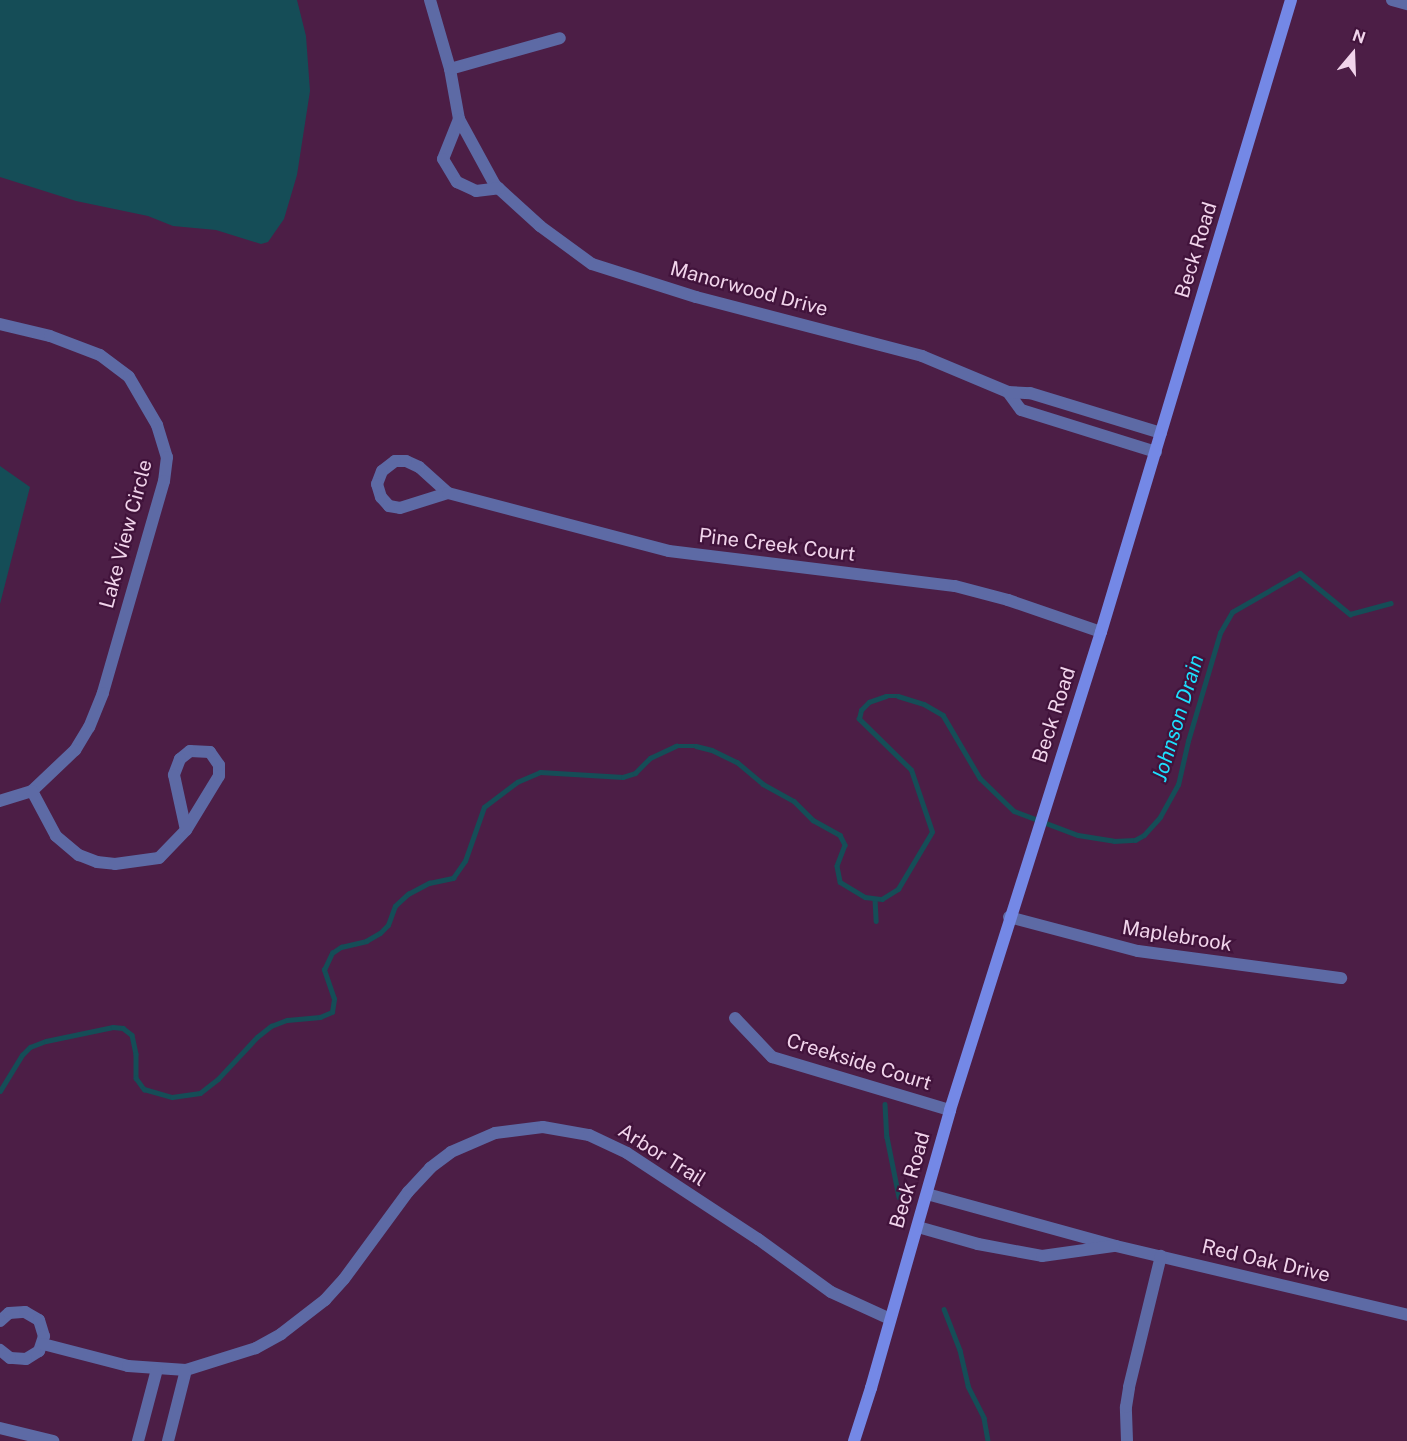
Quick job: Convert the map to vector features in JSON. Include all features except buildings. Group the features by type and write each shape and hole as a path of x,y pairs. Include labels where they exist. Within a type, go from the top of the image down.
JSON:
{"main road":[{"name":"Beck Road","path":"854,1441 918,1227 950,1110 1101,632 1291,0"}],"street":[{"name":"Manorwood Drive","path":"430,0 450,69 459,119 499,188 540,226 592,264 696,297 922,356 1008,392 1030,393 1161,433"},
{"path":"1392,0 1407,4"},
{"path":"450,69 561,38"},
{"path":"459,119 443,159 457,182 476,191 499,188"},
{"name":"Lake View Circle","path":"0,324 50,336 100,355 129,377 157,425 167,457 164,481 103,693 89,727 75,750 32,791 0,801"},
{"name":"Manorwood Drive","path":"1008,392 1021,410 1156,452"},
{"name":"Pine Creek Court","path":"448,493 400,508 389,506 381,497 377,484 382,471 395,462 406,461 419,467 448,493 669,551 955,586 1008,600 1101,632"},
{"path":"32,791 56,836 79,855 97,862 115,864 159,858 186,830 219,776 219,765 210,752 190,751 180,759 174,775 186,830"},
{"name":"Maplebrook","path":"1010,917 1138,951 1341,978"},
{"name":"Creekside Court","path":"735,1018 772,1057 950,1110"},
{"name":"Arbor Trail","path":"43,1344 128,1366 186,1370 256,1348 310,1314 344,1279 408,1192 430,1168 470,1142 516,1129 564,1129 589,1135 613,1145 748,1233 831,1292 890,1319"},
{"name":"Red Oak Drive","path":"927,1194 1116,1245 1407,1315"},
{"name":"Red Oak Drive","path":"918,1227 978,1244 1042,1257 1116,1245"},
{"path":"1127,1441 1126,1407 1129,1387 1161,1256"},
{"path":"0,1321 9,1313 17,1311 33,1315 43,1328 43,1344 39,1351 26,1359 10,1358 0,1350"},
{"path":"138,1441 157,1369"},
{"path":"168,1441 186,1370"},
{"path":"0,1428 53,1441"}],"shaded area":[{"path":"0,0 297,0 306,36 310,91 297,175 284,219 268,242 261,244 216,230 173,226 148,216 76,201 0,177"},
{"path":"0,466 30,487 0,604"}],"waterway":[{"name":"Johnson Drain","path":"0,1091 22,1055 30,1047 46,1041 113,1027 123,1028 132,1035 136,1054 136,1078 144,1089 172,1097 200,1093 218,1079 257,1037 271,1026 287,1020 320,1017 332,1012 334,999 324,970 332,953 341,947 366,941 380,933 388,925 395,906 408,894 429,883 453,878 465,861 484,807 517,782 540,772 623,777 635,773 650,758 676,746 696,746 712,750 737,762 763,784 794,801 813,820 840,835 845,845 837,866 840,882 865,897 882,899 898,889 932,832 911,770 859,719 861,710 869,702 886,696 898,696 924,704 943,715 980,778 1014,811 1078,835 1114,841 1135,840 1144,835 1160,817 1178,785 1188,741 1220,633 1232,612 1300,573 1350,614 1391,603"},
{"path":"875,899 876,921"},
{"path":"885,1104 887,1137 899,1197"},
{"path":"944,1309 960,1350 968,1386 984,1418 988,1441"}]}
